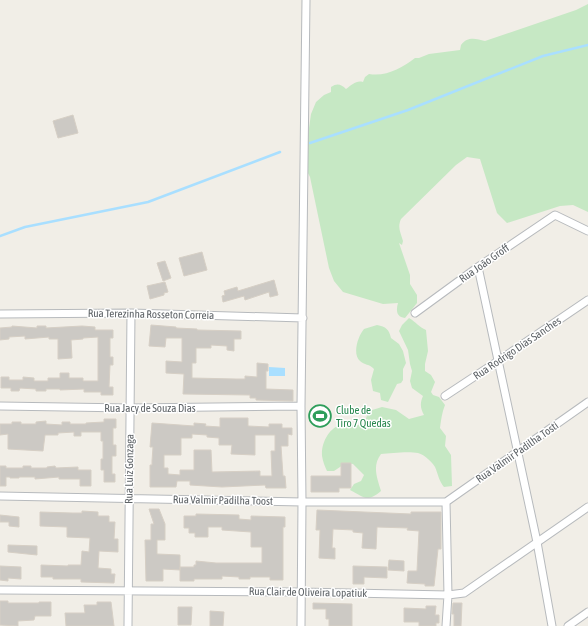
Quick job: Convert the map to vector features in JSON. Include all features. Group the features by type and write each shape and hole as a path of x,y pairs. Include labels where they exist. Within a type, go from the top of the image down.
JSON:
{"street":[{"path":"301,626 301,406 306,0"},
{"name":"Rua João Groff","path":"415,313 478,267 554,215 588,231"},
{"path":"478,267 537,542 552,626"},
{"name":"Rua Rodrigo Dias Sanches","path":"445,396 588,300"},
{"name":"Rua Terezinha Rosseton Correia","path":"0,314 131,313 302,318"},
{"name":"Rua Luiz Gonzaga","path":"128,626 131,313"},
{"name":"Rua Valmir Padilha Tosti","path":"446,502 517,450 588,402"},
{"name":"Rua Jacy de Souza Dias","path":"0,406 130,408 301,406"},
{"name":"Rua Valmir Padilha Toost","path":"0,496 302,502 446,502"},
{"path":"446,502 448,595 446,626"},
{"name":"Rua Clair de Oliveira Lopatiuk","path":"0,590 464,594 588,507"},
{"path":"568,626 588,612"}],"green space":[{"path":"588,4 588,212 573,205 560,206 507,223 497,213 480,159 467,157 456,165 401,219 399,228 403,241 402,245 399,243 410,275 410,284 417,295 417,303 405,318 397,313 398,303 383,304 343,292 334,281 329,268 310,177 305,167 308,163 306,149 311,114 316,102 324,95 331,92 331,87 335,85 341,85 346,89 356,82 363,82 365,77 369,74 375,75 394,71 415,58 429,54 460,50 461,45 466,40 475,39 485,41 576,10"},
{"path":"409,318 426,330 428,351 425,371 431,375 435,382 431,392 433,395 439,397 445,405 442,413 440,428 446,436 445,446 451,455 452,486 444,487 434,465 421,454 405,452 381,454 378,458 376,467 381,491 369,498 362,497 350,490 354,484 361,481 364,475 353,464 346,463 334,471 327,471 322,456 323,446 327,436 334,428 343,424 357,425 364,423 369,411 382,407 396,410 409,419 424,415 421,406 423,396 412,388 410,381 412,371 408,350 399,331 402,325"},
{"path":"377,325 387,329 391,338 399,344 403,351 406,363 403,369 403,380 401,383 397,384 388,402 381,400 380,393 373,391 371,380 374,369 360,361 356,354 358,340 364,329"}],"water":[{"path":"269,367 285,368 285,376 269,376"}],"building":[{"path":"73,115 78,133 58,138 53,121"},
{"path":"202,252 207,270 184,276 179,258"},
{"path":"165,261 171,278 163,281 157,263"},
{"path":"274,280 278,295 270,297 269,292 245,300 244,296 223,302 222,296 225,295 224,291 237,287 238,291"},
{"path":"165,282 168,292 164,293 164,295 150,299 147,286"},
{"path":"151,325 197,330 241,331 241,339 234,339 234,351 227,350 227,346 211,345 211,348 196,348 196,363 192,363 192,378 245,379 245,376 257,377 257,363 268,364 268,371 266,371 266,389 293,390 293,401 256,400 256,398 250,398 250,395 183,394 184,374 166,373 166,361 182,362 182,338 166,338 165,347 149,346"},
{"path":"12,326 37,328 37,326 46,326 46,328 82,326 95,327 95,330 113,330 113,338 110,338 110,357 113,357 113,365 110,365 109,387 113,387 113,395 101,395 101,392 84,392 84,389 46,389 46,391 36,391 36,389 20,388 19,391 11,391 11,388 1,388 1,377 9,377 9,380 23,380 23,377 34,378 34,381 48,381 48,378 60,378 60,373 69,373 69,378 83,378 83,381 98,381 98,337 71,340 72,358 58,359 58,339 49,339 49,337 25,339 25,336 9,337 9,339 0,340 0,328"},
{"path":"220,418 248,418 248,426 269,427 269,424 282,424 282,428 292,428 292,435 288,434 288,446 281,446 283,476 285,476 286,488 266,488 265,485 222,487 190,485 190,481 177,481 176,487 150,487 150,465 152,465 153,447 150,447 152,423 194,426 194,423 206,424 205,426 220,427","holes":["192,434 207,435 207,437 219,438 219,445 232,445 231,454 255,455 255,435 275,435 275,451 271,451 272,476 260,476 260,471 212,472 211,450 194,450 194,470 180,470 180,475 168,474 168,468 164,468 164,455 181,455 181,438 192,438"]},
{"path":"104,419 116,419 116,428 113,428 113,445 116,445 116,456 112,456 112,474 115,474 115,482 104,482 104,470 101,470 101,459 103,459 103,441 101,441 101,432 81,432 81,436 74,436 74,432 58,433 58,435 45,435 43,451 8,449 8,434 0,435 0,424 12,424 12,422 21,422 21,424 36,424 36,422 46,421 46,424 62,425 62,422 70,422 70,424 86,424 104,422"},
{"path":"341,463 351,463 351,488 339,488 339,492 311,492 311,476 341,476"},
{"path":"0,466 6,466 6,468 23,468 23,466 31,466 31,468 47,468 55,466 56,468 78,467 78,470 91,470 91,486 80,486 80,479 59,479 59,477 35,479 35,477 6,477 6,486 0,486"},
{"path":"149,509 159,509 165,524 165,540 157,540 157,554 180,555 180,570 163,569 163,581 146,581 145,540 151,540 151,524 154,524"},
{"path":"317,510 411,514 411,512 441,512 441,549 438,549 434,586 407,583 408,571 417,571 419,531 407,530 408,528 377,527 376,549 362,548 363,533 353,532 353,530 333,529 332,548 335,548 335,559 319,558 320,530 316,530"},
{"path":"82,511 98,512 98,516 109,516 109,522 115,522 114,539 118,539 118,552 99,551 98,568 111,569 111,574 115,574 114,583 81,582 81,579 53,579 53,577 41,577 41,565 81,565 82,551 89,552 90,538 67,537 67,527 40,526 40,512 82,513"},
{"path":"196,514 239,515 239,519 251,520 251,516 285,517 285,527 283,527 283,580 270,580 270,577 250,577 250,579 239,579 239,577 222,576 222,579 194,579 194,581 180,581 180,567 194,567 194,565 196,565 196,561 216,563 262,563 262,547 251,547 251,532 222,530 222,527 208,527 208,537 195,537 195,533 189,533 189,528 184,528 184,516 196,516"},
{"path":"0,515 19,517 19,527 9,526 9,522 0,522"},
{"path":"8,545 37,546 37,555 8,552"},
{"path":"389,560 404,561 404,571 388,570"},
{"path":"0,566 21,567 21,579 8,578 8,581 0,580"},
{"path":"353,566 387,567 387,578 364,577 364,584 353,584"},
{"path":"0,601 8,601 8,603 51,602 51,616 35,616 34,620 18,621 18,626 0,625"},
{"path":"97,602 111,602 114,626 66,626 65,613 85,613 84,605 97,605"},
{"path":"313,603 352,604 352,626 329,626 329,619 326,619 326,609 313,609"},
{"path":"453,603 462,603 461,626 454,626 454,614 452,614"},
{"path":"426,606 436,606 435,615 439,615 439,623 436,623 436,626 419,626 419,622 404,622 404,608 426,609"},
{"path":"178,607 192,607 191,625 178,625"},
{"path":"210,611 224,612 223,626 210,626"}],"waterway":[{"path":"310,143 408,110 543,56 588,45"},
{"path":"0,236 25,227 148,202 280,152"}],"place":[{"name":"Clube de Tiro 7 Quedas","path":"320,416"}]}
